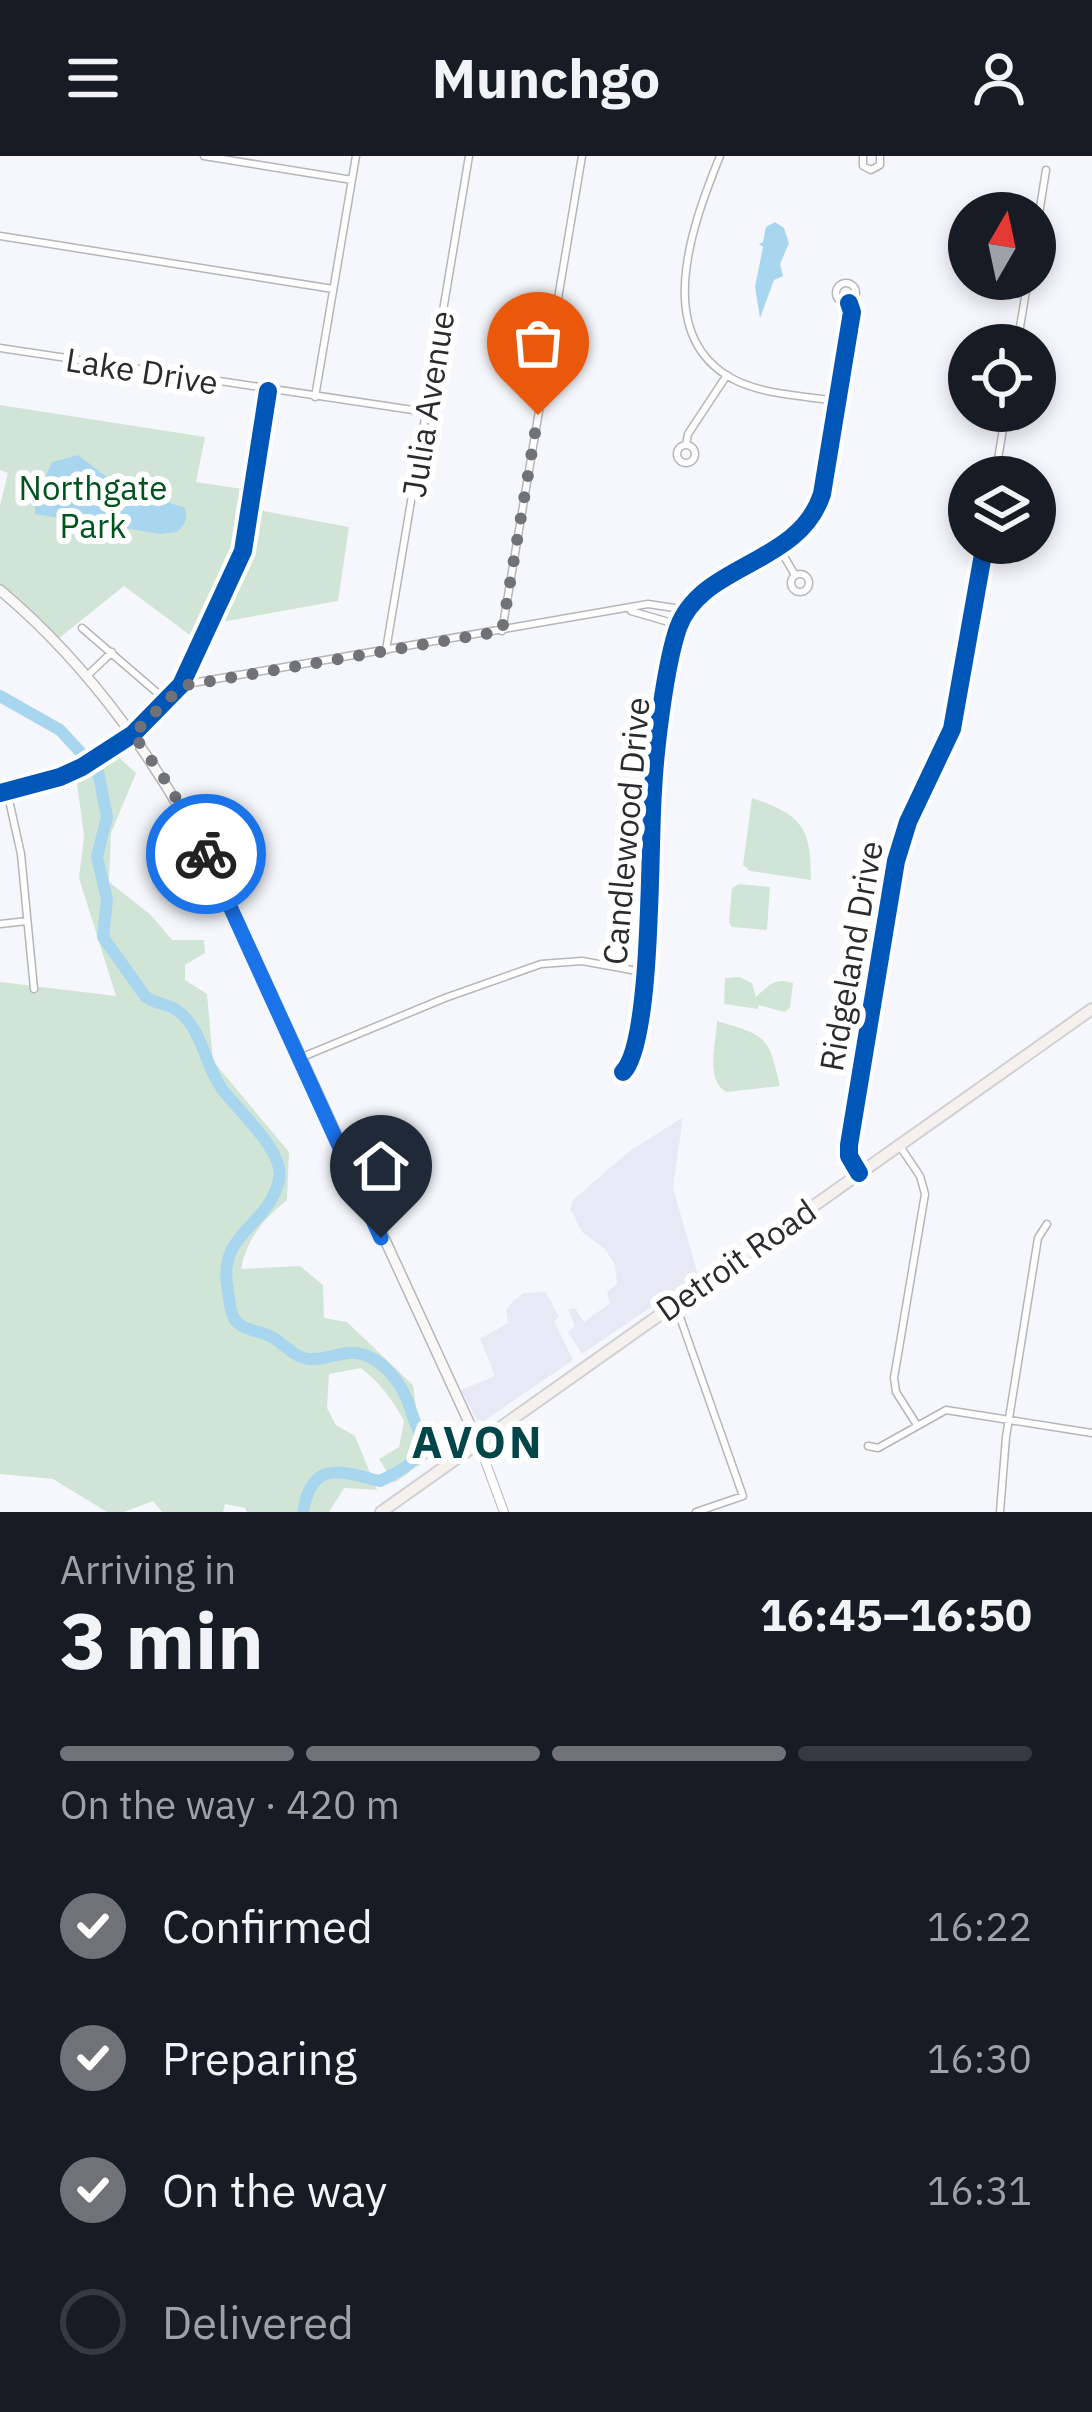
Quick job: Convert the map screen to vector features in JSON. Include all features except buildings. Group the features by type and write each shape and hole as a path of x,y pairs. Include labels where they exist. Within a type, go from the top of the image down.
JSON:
{"main road":[{"path":"0,590 87,676 170,787 217,875 478,1442"},
{"name":"Detroit Road","path":"381,1512 1092,1010"}],"street":[{"path":"204,156 352,180"},
{"path":"315,397 356,156"},
{"name":"Julia Avenue","path":"386,651 469,156"},
{"path":"502,631 582,156"},
{"path":"720,156 690,233 686,303 695,339 727,375 763,390 837,401"},
{"path":"862,156 863,166 871,170 880,165 880,156"},
{"path":"1042,192 1046,170"},
{"path":"0,236 333,289"},
{"name":"Candlewood Drive","path":"623,1072 635,1048 644,972 653,778 679,625 705,593 806,526 818,505 852,312 849,303"},
{"name":"Lake Drive","path":"0,348 426,412"},
{"path":"686,445 688,434 727,375"},
{"path":"34,989 20,850 3,792 82,767 133,734 182,686 241,558 268,391"},
{"path":"778,548 796,575"},
{"name":"Ridgeland Drive","path":"859,1173 849,1156 849,1145 894,871 908,822 952,730 981,564"},
{"path":"182,686 654,604 688,610"},
{"path":"627,610 679,625"},
{"path":"82,628 168,702"},
{"path":"87,676 112,652"},
{"path":"0,924 27,921"},
{"path":"300,1058 541,964 595,962 644,972"},
{"path":"899,1145 925,1188 895,1378 896,1391 916,1425"},
{"path":"1000,1512 1009,1420 1038,1238 1047,1225"},
{"path":"675,1303 743,1496 696,1512"},
{"path":"868,1446 878,1448 946,1410 1092,1433"},
{"path":"478,1442 504,1512"}],"shaded area":[{"path":"683,1117 673,1188 698,1275 582,1354 568,1332 575,1326 568,1310 575,1308 584,1322 610,1303 607,1292 617,1284 615,1265 605,1249 583,1233 570,1209 573,1200 627,1153"},
{"path":"546,1292 573,1360 484,1421 477,1420 461,1390 495,1376 480,1339 508,1323 506,1310 524,1293"}],"green space":[{"name":"Northgate Park","path":"0,405 205,437 196,482 249,490 247,508 349,527 338,601 221,622 205,628 198,641 124,586 58,639 0,584 0,506 8,473 0,470"},
{"path":"116,755 136,773 111,833 109,882 151,915 172,940 204,940 205,953 185,965 185,980 207,994 213,1061 289,1152 287,1200 257,1230 241,1269 300,1266 323,1285 324,1318 347,1322 413,1385 429,1458 394,1483 379,1459 399,1447 404,1421 400,1413 361,1368 329,1374 327,1408 336,1425 355,1436 377,1490 344,1488 329,1512 247,1512 225,1504 223,1512 162,1512 153,1501 124,1512 107,1512 53,1479 0,1474 0,982 116,996 79,878 84,836 76,776"},
{"path":"752,798 793,817 800,826 809,847 811,880 750,871 743,865"},
{"path":"739,884 770,887 767,930 732,927 732,888"},
{"path":"725,978 752,983 756,997 776,982 793,983 790,1008 784,1012 759,1005 758,1009 724,1004"},
{"path":"717,1021 763,1040 780,1086 726,1092 720,1086 713,1061"}],"water":[{"path":"775,222 784,228 789,243 780,264 783,276 774,280 760,318 755,287 763,247 759,244 766,227"},
{"path":"78,455 127,492 184,507 182,526 177,532 161,534 35,514 35,502 52,462"}],"waterway":[{"path":"0,696 60,730 98,771 107,817 97,857 107,900 103,937 145,996 174,1008 186,1019 222,1089 275,1157 279,1180 273,1196 229,1256 226,1271 234,1318 304,1358 349,1353 371,1358 389,1372 408,1401 421,1442 416,1457 380,1481 341,1473 321,1476 313,1483 303,1512"}],"cycle path":[{"path":"623,1072 633,1053 645,984 656,754 673,644 690,607 707,590 772,551 810,518 822,494 852,312 849,303"},
{"path":"0,793 82,767 133,734 181,685 243,551 268,391"},
{"path":"859,1173 849,1156 849,1145 896,861 908,822 952,729 981,564"}],"way so far":[{"path":"206,854 170,787 133,734 182,686 502,631 538,415"}],"district":[{"name":"AVON","path":"478,1442"}],"route":[{"path":"206,854 381,1238"}]}
